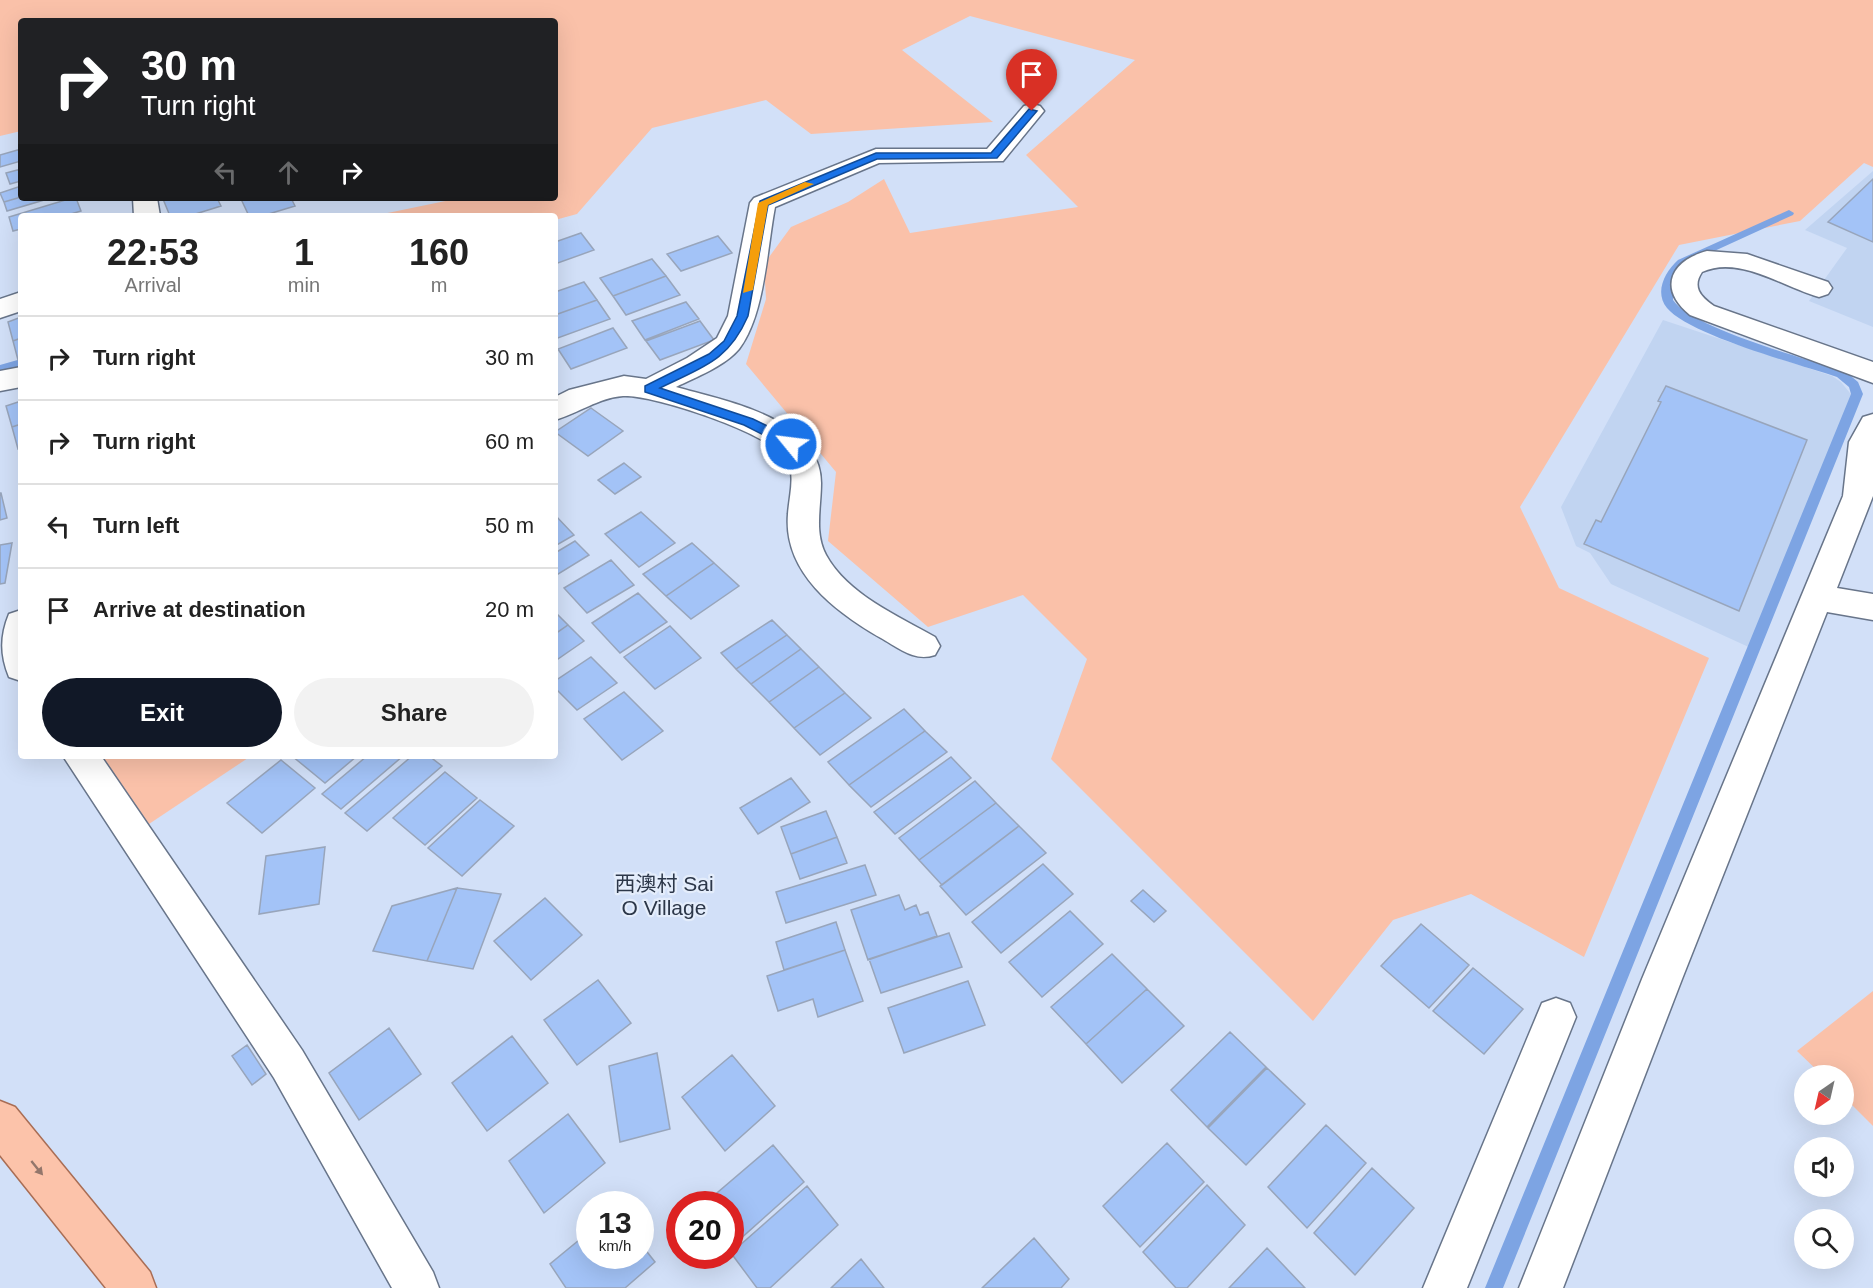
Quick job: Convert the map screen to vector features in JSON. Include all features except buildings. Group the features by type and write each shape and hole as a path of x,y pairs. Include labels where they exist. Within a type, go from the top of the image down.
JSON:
{"main road":[{"path":"0,1122 134,1288"}],"street":[{"path":"649,389 713,356 728,344 735,333 742,316 763,203 876,156 994,156 1032,111"},
{"path":"1819,288 1764,267 1724,258 1705,261 1691,268 1686,273 1683,286 1688,298 1704,312 1849,362 1873,374"},
{"path":"0,309 18,302"},
{"path":"0,381 18,378"},
{"path":"558,408 597,392 624,386 649,389 749,422 791,444 801,456 806,470 808,487 803,526 816,564 831,585 840,592 923,646"},
{"path":"1541,1288 1662,979 1816,597 1867,484 1859,462 1864,435 1873,424"},
{"path":"1816,597 1873,607"},
{"path":"83,759 288,1064 417,1288"},
{"path":"1445,1288 1556,1017"}],"shaded area":[{"path":"0,0 1873,0 1873,167 1864,163 1800,221 1679,245 1520,507 1559,588 1709,658 1584,957 1471,894 1393,920 1313,1021 1051,759 1087,659 1023,595 928,627 828,541 836,472 746,364 766,299 764,264 791,227 848,202 884,179 910,233 1078,207 1026,155 1135,60 970,16 902,50 993,122 811,134 766,100 652,128 577,214 558,219 558,213 388,213 446,201 558,201 558,18 18,18 18,132 0,136"},
{"path":"1873,171 1873,327 1809,301 1847,248 1805,230"},
{"path":"1663,320 1832,376 1841,382 1854,398 1753,649 1611,584 1590,553 1576,546 1561,507"},
{"path":"96,759 246,759 134,834"},
{"path":"1873,991 1873,1126 1854,1107 1854,1065 1812,1065 1797,1051"}],"waterway":[{"path":"1494,1288 1857,394 1854,385 1841,374 1750,344 1681,315 1671,306 1666,295 1670,277 1682,262 1789,213"},
{"path":"0,369 18,364"}],"slow traffic":[{"path":"747,290 763,203 809,184"}],"district":[{"name":"西澳村 Sai O Village","path":"664,896"}],"route":[{"path":"791,444 775,433 749,422 649,389 722,351 735,333 742,316 754,261 763,203 876,156 994,156 1032,111"}]}
